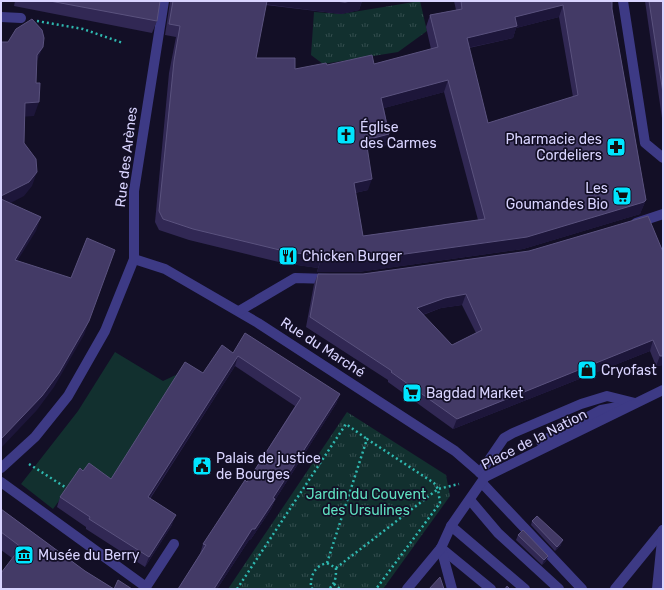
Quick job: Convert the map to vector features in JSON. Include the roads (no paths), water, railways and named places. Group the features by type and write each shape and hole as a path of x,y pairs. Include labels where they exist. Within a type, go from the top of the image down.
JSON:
{"street":[{"name":"Rue des Arènes","path":"1,468 35,437 68,396 105,331 134,259 134,191 164,1"},
{"path":"622,1 645,143 663,158"},
{"path":"1,17 21,18"},
{"path":"622,227 663,214"},
{"name":"Rue du Marché","path":"134,259 165,269 239,311 345,377 449,447 482,478 582,589"},
{"path":"239,311 295,278 338,278"},
{"name":"Place de la Nation","path":"407,589 442,548 451,526 470,500 482,478 663,390"},
{"path":"482,478 504,438 513,433 581,404 607,396 635,403"},
{"path":"1,482 146,588 174,544"},
{"path":"470,500 498,532 559,589"},
{"path":"451,526 525,589"},
{"path":"615,589 663,530"},
{"path":"657,589 663,530"},
{"path":"442,548 452,589"},
{"path":"442,548 491,589"}],"place":[{"name":"Église des Carmes","path":"346,135"},
{"name":"Pharmacie des Cordeliers","path":"616,147"},
{"name":"Les Goumandes Bio","path":"622,196"},
{"name":"Chicken Burger","path":"288,256"},
{"name":"Cryofast","path":"587,370"},
{"name":"Bagdad Market","path":"412,393"},
{"name":"Palais de justice de Bourges","path":"202,466"},
{"name":"Musée du Berry","path":"24,555"}],"park label":[{"name":"Jardin du Couvent des Ursulines","path":"366,502"}]}
